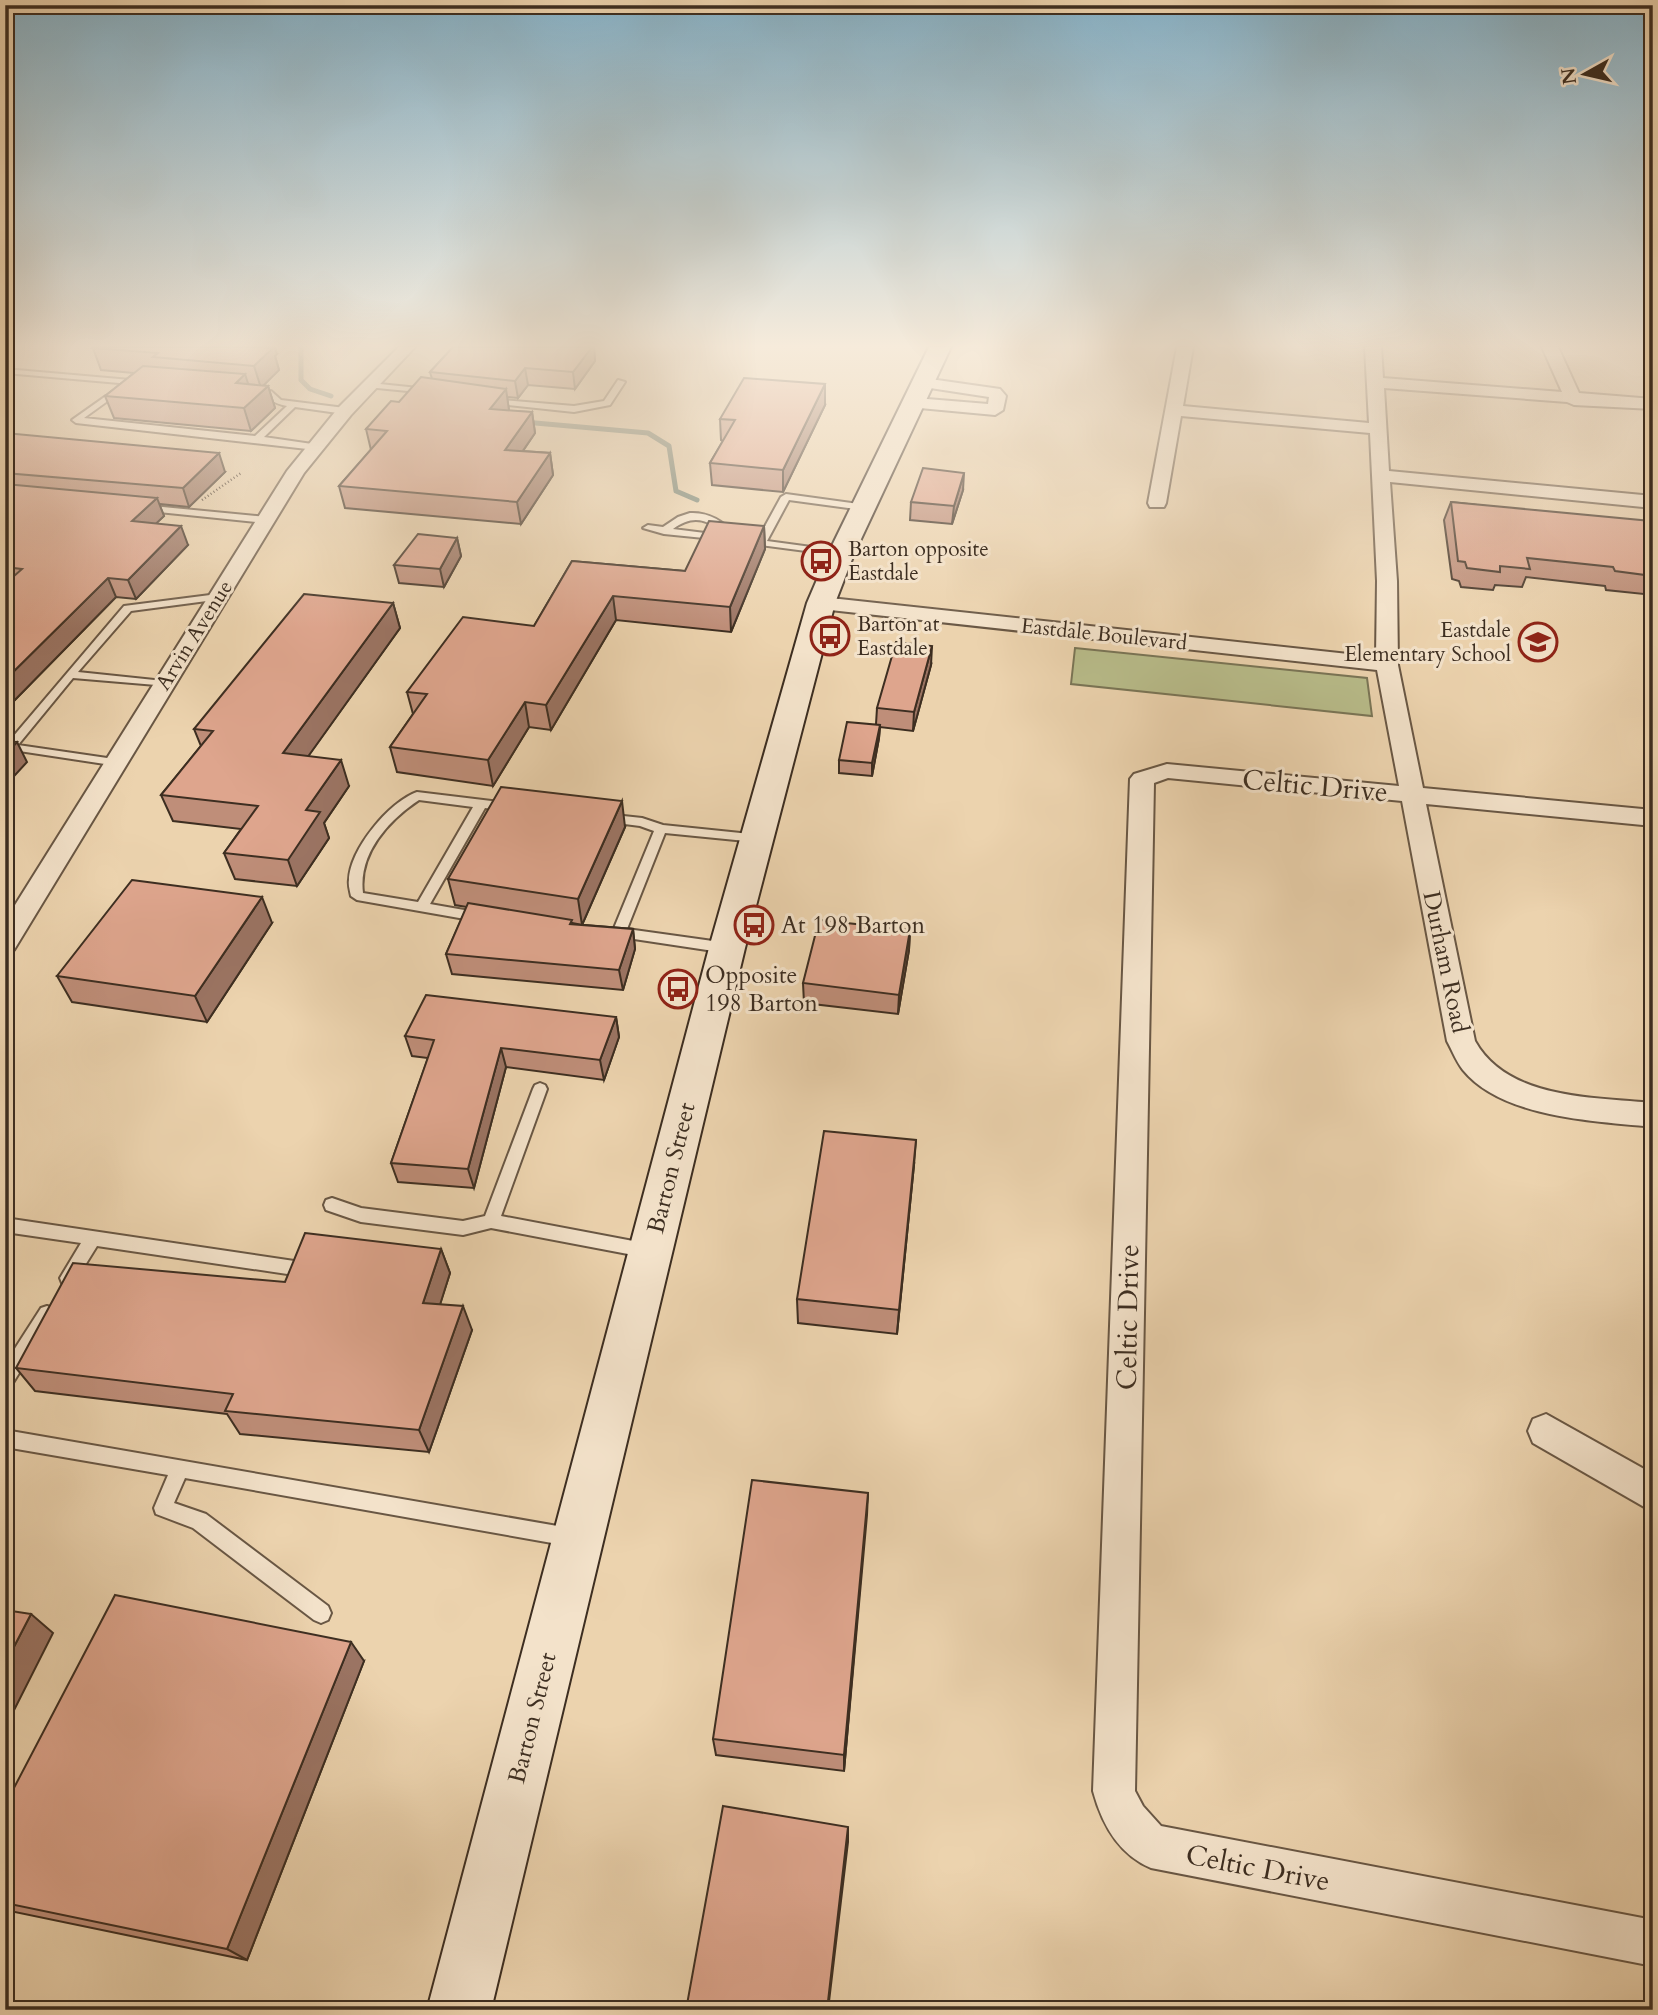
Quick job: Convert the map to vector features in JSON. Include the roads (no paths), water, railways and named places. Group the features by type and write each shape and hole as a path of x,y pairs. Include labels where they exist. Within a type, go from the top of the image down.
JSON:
{"main road":[{"name":"Barton Street","path":"459,2010 727,948 821,603 841,554 895,441"}],"street":[{"name":"Arvin Avenue","path":"5,943 296,471 321,441"},
{"path":"1157,503 1168,441"},
{"name":"Durham Road","path":"1380,441 1387,581 1387,665 1461,1041 1475,1064 1491,1078 1535,1100 1653,1115"},
{"path":"1381,476 1653,502"},
{"name":"Eastdale Boulevard","path":"821,603 1387,665"},
{"name":"Celtic Drive","path":"1653,818 1167,771 1149,774 1140,783 1114,1791 1128,1822 1137,1835 1152,1846 1653,1943"},
{"path":"1546,1431 1653,1494"}],"lane":[{"path":"272,441 316,447"},
{"path":"761,542 786,497 863,507"},
{"path":"128,507 266,520"},
{"path":"664,531 685,516 708,517 722,524 735,539"},
{"path":"648,528 841,554"},
{"path":"114,763 10,747 128,608 218,597"},
{"path":"70,674 164,684"},
{"path":"498,920 357,896 355,879 360,860 371,840 394,811 417,796 521,808"},
{"path":"421,908 481,804"},
{"path":"588,816 642,822 661,829 757,838"},
{"path":"661,829 613,933 727,948"},
{"path":"491,1221 540,1088"},
{"path":"332,1205 361,1215 463,1228 491,1221 650,1251"},
{"path":"5,1225 301,1269"},
{"path":"5,1380 93,1238"},
{"path":"5,1438 578,1538"},
{"path":"180,1468 163,1507 200,1521 320,1613"}],"waterway":[{"path":"661,441 669,446 676,491 697,500"}],"place":[{"name":"Barton opposite Eastdale","path":"821,561"},
{"name":"Barton at Eastdale","path":"830,636"},
{"name":"Eastdale Elementary School","path":"1538,642"},
{"name":"At 198 Barton","path":"754,925"},
{"name":"Opposite 198 Barton","path":"678,989"}]}
